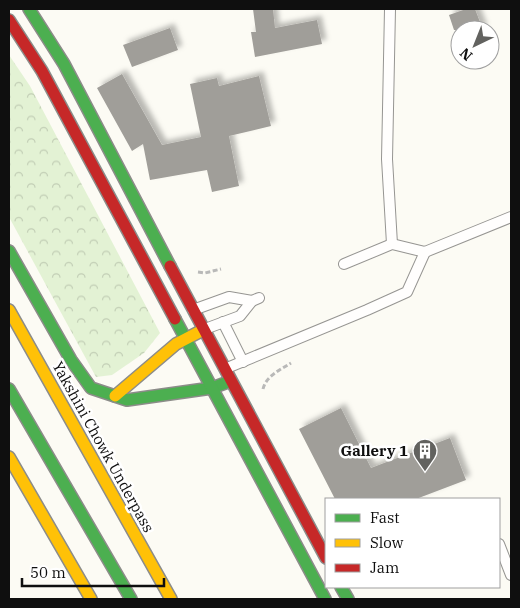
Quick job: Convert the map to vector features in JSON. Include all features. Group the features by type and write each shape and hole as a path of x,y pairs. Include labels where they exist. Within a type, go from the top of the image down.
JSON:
{"street":[{"path":"29,9 64,64 325,556"},
{"path":"9,20 42,71 325,599"},
{"path":"9,250 71,360 91,388 127,400 212,388 232,380"},
{"name":"Yakshini Chowk Underpass","path":"9,310 172,599"},
{"path":"115,396 176,344 204,330"},
{"path":"9,389 131,599"},
{"path":"9,457 91,599"}],"lane":[{"path":"390,9 387,159 392,244"},
{"path":"344,264 392,244 425,252 511,217"},
{"path":"206,377 407,292 425,252"},
{"path":"175,319 229,297 255,299 240,316 204,330"},
{"path":"223,322 243,362"},
{"path":"500,547 511,576"}],"green space":[{"path":"9,55 30,86 160,333 144,353 112,375 96,377 9,217"}],"building":[{"path":"253,9 273,9 275,28 317,20 322,44 255,57 251,32 256,32"},
{"path":"466,9 475,9 479,20 451,20 449,15"},
{"path":"170,28 178,50 132,67 123,45"},
{"path":"122,74 162,145 201,137 190,84 217,78 219,86 259,76 271,126 229,136 239,186 212,192 207,170 150,180 143,144 132,151 97,88"},
{"path":"341,408 371,468 450,438 466,480 419,498 334,498 299,429"}],"traffic: fast":[{"path":"29,9 64,64 170,266"},
{"path":"9,251 71,360 91,388 127,400 212,388 228,382"},
{"path":"175,319 325,599"},
{"path":"9,389 131,599"},
{"path":"342,588 348,599"}],"traffic: slow":[{"path":"9,310 171,599"},
{"path":"115,396 176,344 201,331"},
{"path":"9,457 91,599"}],"traffic: jam":[{"path":"9,20 42,71 175,319"},
{"path":"170,266 325,556"}],"place":[{"name":"Gallery 1","path":"425,472"}]}
